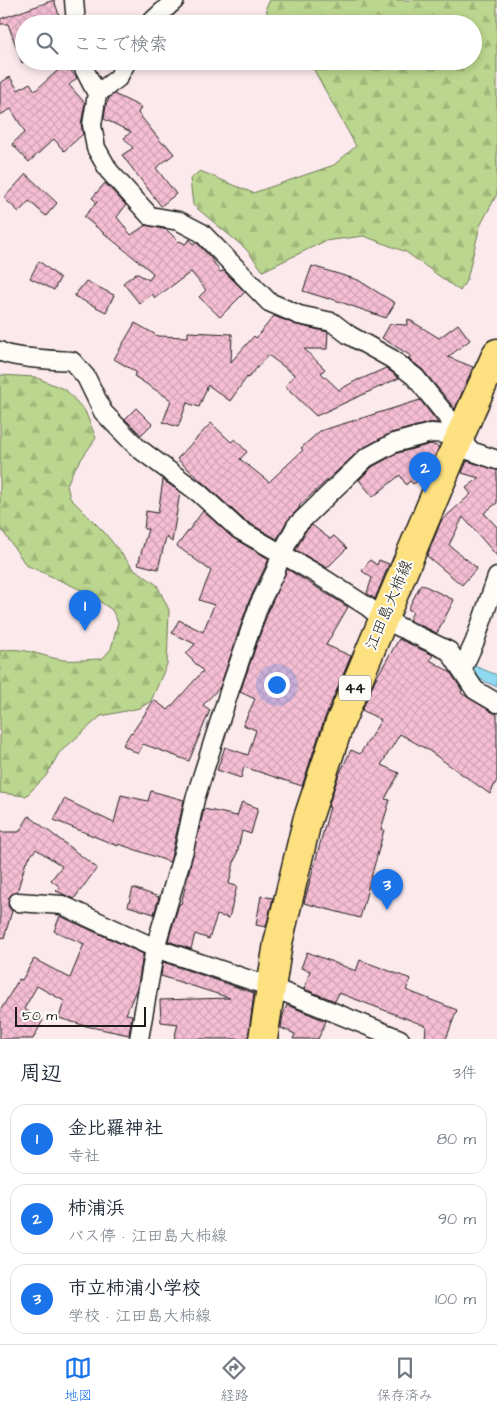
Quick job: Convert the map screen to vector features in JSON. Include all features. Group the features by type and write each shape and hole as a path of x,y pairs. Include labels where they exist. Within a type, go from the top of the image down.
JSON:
{"main road":[{"name":"江田島大柿線","path":"263,1039 278,943 307,821 339,724 497,353"}],"street":[{"path":"74,0 75,15"},
{"path":"159,15 175,0"},
{"path":"85,70 97,94 92,125 96,148 109,171 150,216 179,221 202,234 270,302 299,315 332,322 392,359 414,376 462,435 468,450 497,460"},
{"path":"97,94 118,78 122,70"},
{"path":"0,351 3,354 72,361 86,377 103,412 138,448 199,493 238,529 315,573 368,607 383,619 448,651 475,690 497,703"},
{"path":"139,1039 155,948 184,850 195,799 259,604 296,526 366,458 394,443 431,434 462,435"},
{"path":"462,670 475,641 497,576"},
{"path":"18,902 62,905 155,948 271,987 400,1039"}],"green space":[{"path":"270,0 497,0 497,194 480,226 467,279 460,291 406,252 364,236 325,241 263,271 246,249 193,205 190,179 200,171 253,193 334,165 356,146 314,70 482,70 482,15 268,15 266,7"},
{"path":"0,375 35,377 66,390 85,411 96,438 73,471 67,485 70,498 104,532 133,568 157,585 169,610 167,664 151,701 140,708 101,716 59,753 46,776 26,796 0,793 0,651 22,650 63,660 102,659 111,649 118,622 112,610 88,593 26,565 0,527"}],"water":[{"path":"472,665 497,675 497,687 468,674"}],"building":[{"path":"54,0 59,15 15,15 15,44 8,24 0,24 0,19"},
{"path":"58,70 70,70 77,78 69,85 85,103 81,124 83,134 64,151 54,139 29,162 12,144 25,132 11,109 0,115 0,83 10,77 18,90 30,83 35,91"},
{"path":"114,94 141,107 138,113 163,144 165,143 174,154 156,168 176,194 161,206 122,155 133,148 124,138 131,132 104,119 106,105 109,98"},
{"path":"26,174 57,203 46,216 29,201 19,212 4,198"},
{"path":"105,183 126,205 117,217 131,235 146,225 167,230 179,242 185,244 190,239 193,244 196,242 211,258 220,272 224,271 245,292 220,317 199,297 206,290 191,272 155,298 152,294 140,304 123,283 136,273 149,280 153,273 84,217 97,202 92,198"},
{"path":"39,261 60,278 54,290 30,278"},
{"path":"312,266 358,280 395,303 386,318 303,291"},
{"path":"86,281 114,295 106,312 74,296"},
{"path":"274,316 297,325 328,332 327,349 304,349 325,369 321,373 339,390 386,368 399,378 316,416 285,386 295,375 268,355 247,377 230,401 208,385 199,407 187,403 178,427 163,422 171,400 134,376 136,372 114,359 135,323 158,336 188,337 188,332 232,334 231,362 254,336 256,338"},
{"path":"408,319 439,338 458,324 470,340 448,357 473,367 455,409 423,370 408,358 411,356 382,338 390,324 407,325"},
{"path":"420,400 438,423 428,423 391,433 361,449 299,506 287,521 277,539 244,520 177,459 211,423 231,442 235,439 247,452 240,459 269,482 320,431"},
{"path":"136,408 152,424 141,435 125,419"},
{"path":"431,444 439,447 426,476 413,484 410,481 406,485 400,475 373,497 359,480 372,467 398,453"},
{"path":"467,461 497,470 497,503 484,513 497,527 497,556 463,517 449,545 477,568 462,585 427,556 441,521 471,494 466,488 479,478 462,473"},
{"path":"163,480 180,492 172,542 166,537 158,569 138,564 148,529 144,529 146,511 158,513"},
{"path":"203,511 233,538 269,559 249,601 220,687 203,705 210,710 189,761 143,744 138,754 123,745 154,700 168,710 203,671 186,654 195,644 172,633 179,620 203,632 214,605 199,600 211,571 177,546"},
{"path":"312,525 330,539 334,536 347,548 327,568 296,550 305,532"},
{"path":"370,560 377,565 379,560 389,564 375,599 367,593 372,578 362,571"},
{"path":"287,569 348,607 326,645 351,656 324,720 302,786 244,767 241,778 217,770 225,747 248,755 256,730 243,725 255,699 240,692 269,609"},
{"path":"421,584 454,600 437,633 409,620 413,612 408,609"},
{"path":"399,639 433,655 430,660 450,672 462,690 461,693 497,714 497,780 490,794 428,750 400,734 381,765 399,773 385,799 390,800 381,829 384,830 360,918 304,903 330,807 328,807 338,777 351,750 360,754 381,720 362,710 375,680"},
{"path":"151,791 184,800 170,862 119,844 118,846 54,820 64,799 114,823 121,795 148,801"},
{"path":"242,802 258,808 251,834 242,831 229,884 237,886 229,918 217,915 209,939 195,934 191,949 168,941 179,904 181,904 204,809 237,816"},
{"path":"29,816 97,868 74,899 56,891 60,887 51,880 62,866 36,849 26,862 17,892 9,897 8,906 12,911 4,938 0,937 0,832 19,832"},
{"path":"133,888 159,897 154,914 128,906"},
{"path":"261,896 273,898 266,927 256,925"},
{"path":"60,916 143,954 138,985 126,1014 132,1015 129,1035 59,1018 64,1001 37,986 24,1009 43,1020 33,1039 0,1039 0,1011 19,979 22,980 34,959 70,978 84,944 54,931"},
{"path":"307,952 356,971 360,960 411,979 406,990 457,1010 446,1039 425,1039 426,1026 339,993 335,1001 304,989 310,971 301,968"},
{"path":"163,962 254,993 248,1039 174,1039 178,1024 161,1022 160,1000 230,998 161,976"},
{"path":"287,1005 326,1021 318,1039 293,1039 295,1034 281,1028"}],"place":[{"name":"柿浦浜","path":"425,493"},
{"name":"金比羅神社","path":"85,631"},
{"name":"市立柿浦小学校","path":"387,910"}]}
